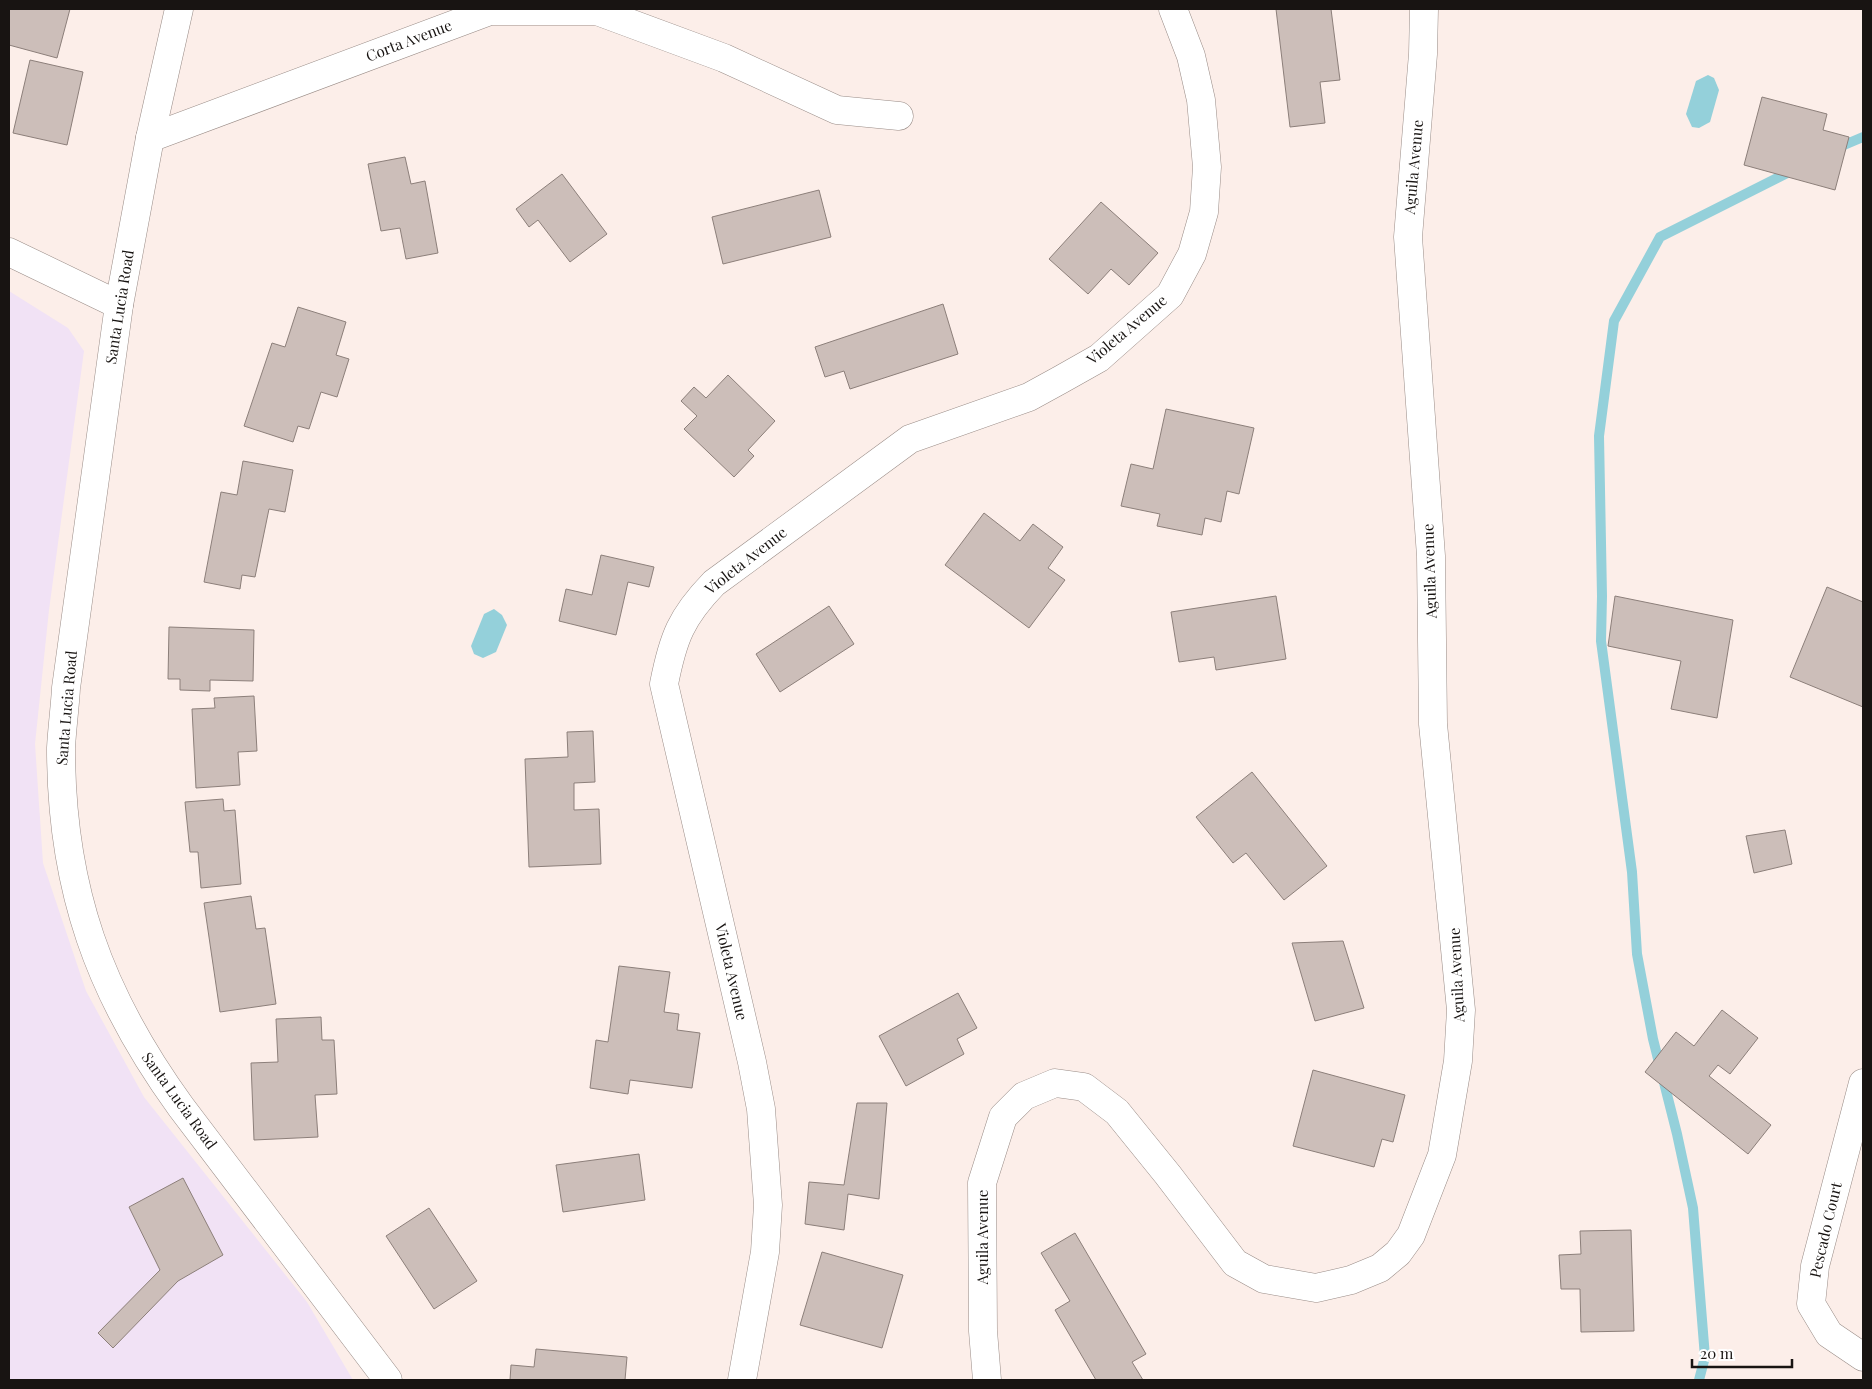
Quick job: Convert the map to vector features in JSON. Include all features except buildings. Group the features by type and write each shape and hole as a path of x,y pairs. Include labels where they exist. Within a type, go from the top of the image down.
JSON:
{"street":[{"name":"Santa Lucia Road","path":"179,9 150,138 119,305 66,688 62,746 62,794 67,842 76,890 106,982 128,1026 153,1068 388,1380"},
{"name":"Violeta Avenue","path":"742,1380 765,1252 768,1205 766,1157 761,1109 752,1062 664,684 672,646 691,608 714,583 910,439 1029,397 1060,380 1099,358 1170,295 1192,254 1204,212 1207,167 1201,100 1191,56 1173,9"},
{"name":"Aguila Avenue","path":"987,1380 983,1331 982,1183 1003,1117 1024,1096 1055,1083 1084,1087 1117,1112 1235,1263 1264,1279 1316,1288 1352,1280 1380,1268 1398,1253 1411,1235 1442,1155 1458,1061 1461,1010 1433,724 1431,556 1408,237 1424,54 1424,9"},
{"name":"Corta Avenue","path":"150,138 490,11 597,11 724,58 837,110 899,116"},
{"path":"9,252 119,305"},
{"name":"Pescado Court","path":"1863,1083 1815,1266 1811,1304 1829,1334 1863,1357"}],"shaded area":[{"path":"9,291 68,328 84,351 49,610 35,744 43,863 86,991 144,1097 307,1302 353,1380 9,1380"}],"water":[{"path":"1708,75 1714,78 1719,90 1710,122 1699,128 1692,127 1686,114 1696,81"},
{"path":"494,609 502,615 507,625 496,652 483,658 474,654 471,646 484,614"}],"waterway":[{"path":"1837,148 1863,137"},
{"path":"1699,1380 1705,1357 1693,1208 1653,1039 1637,954 1632,872 1601,641 1599,436 1614,321 1660,237 1793,170"}]}
